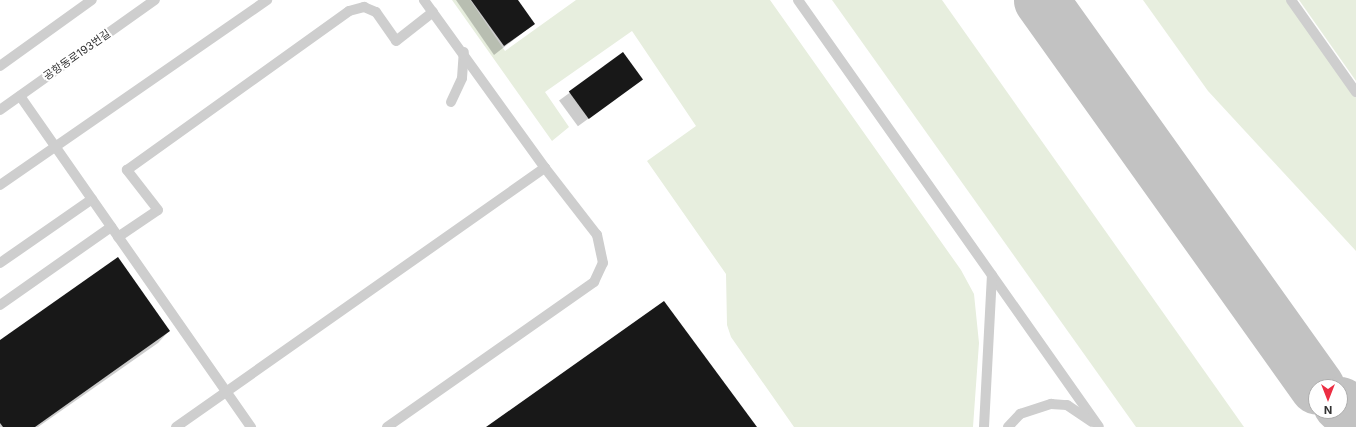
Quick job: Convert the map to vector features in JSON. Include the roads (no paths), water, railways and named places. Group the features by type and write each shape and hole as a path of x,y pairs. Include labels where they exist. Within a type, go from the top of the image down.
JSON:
{"lane":[{"path":"0,66 92,0"},
{"name":"공항동로193번길","path":"0,110 154,0"},
{"path":"0,185 54,145 267,0"},
{"path":"387,427 594,282 603,263 597,235 545,168 464,52 424,0"},
{"path":"798,0 1099,427"},
{"path":"1290,0 1356,92"},
{"path":"118,237 158,210 127,170 350,11 364,7 376,12 396,41 433,12"},
{"path":"451,102 462,78 464,52"},
{"path":"20,96 251,427"},
{"path":"176,427 227,393 545,168"},
{"path":"0,262 92,199"},
{"path":"0,305 111,227"},
{"path":"984,427 992,275"},
{"path":"1008,427 1020,414 1051,404 1067,405 1099,427"}]}
